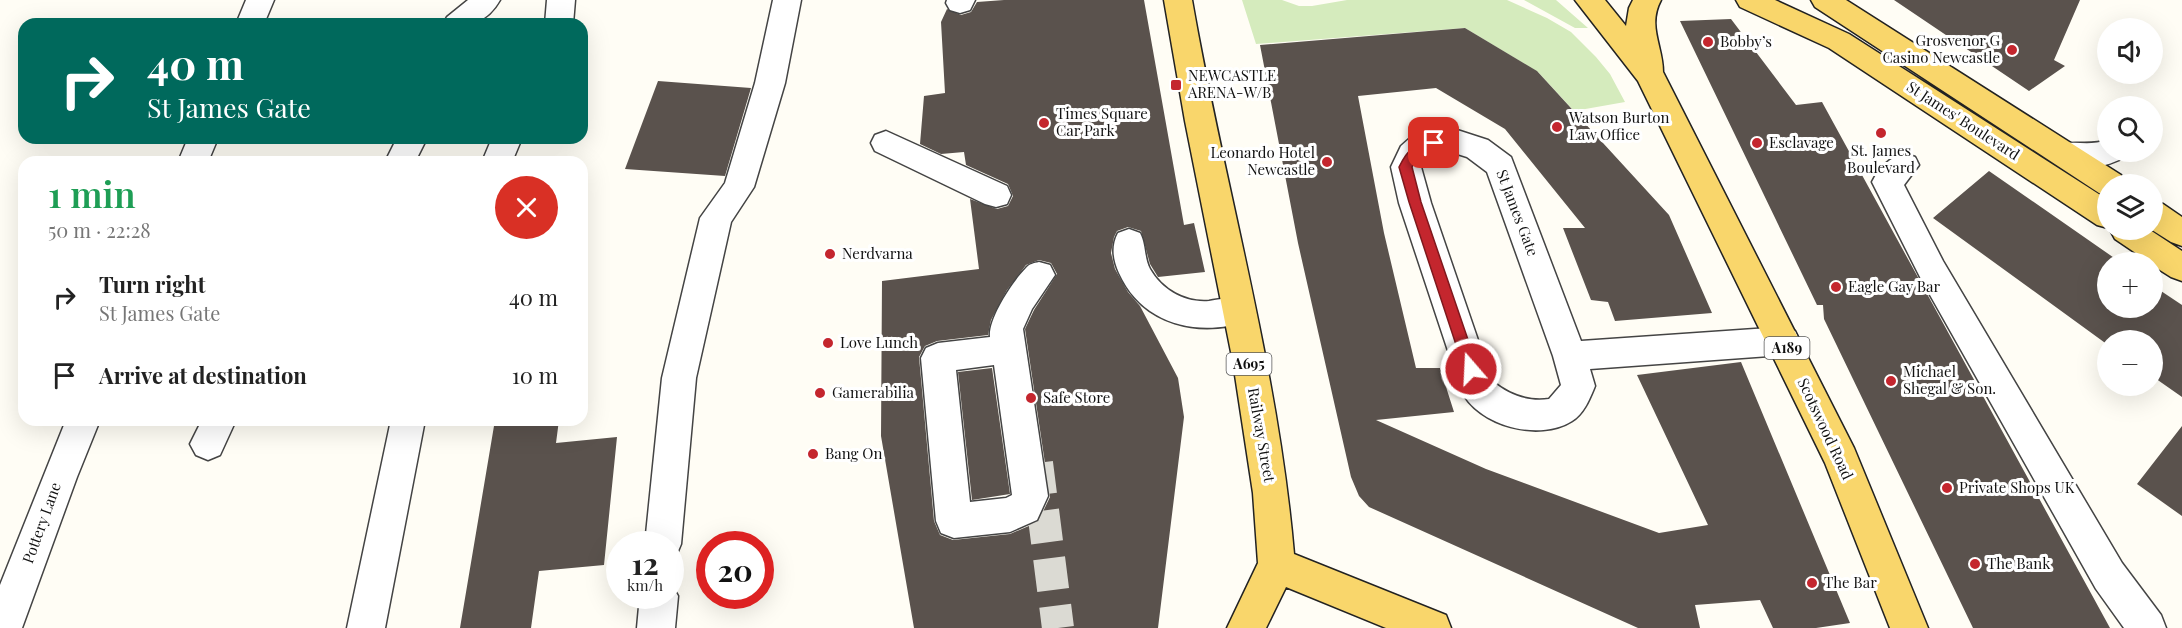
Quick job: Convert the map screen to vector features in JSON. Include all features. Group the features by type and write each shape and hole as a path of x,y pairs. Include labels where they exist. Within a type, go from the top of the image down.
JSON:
{"main road":[{"name":"Railway Street","path":"1178,0 1187,61 1239,310 1270,485 1276,565"},
{"name":"Scotswood Road","path":"1588,0 1650,75 1841,459 1909,628"},
{"name":"Scotswood Road","path":"1647,0 1641,10 1640,19 1650,75"},
{"name":"St James' Boulevard","path":"1750,0 1839,41 2097,209"},
{"path":"1783,0 1839,41"},
{"name":"St James' Boulevard","path":"1826,0 2097,176"},
{"path":"2163,220 2182,233"},
{"path":"2141,240 2182,268"},
{"path":"1246,628 1276,565 1432,628"}],"street":[{"path":"252,18 260,0"},
{"path":"464,18 486,0"},
{"path":"560,18 561,0"},
{"path":"664,531 681,366 716,218 739,187 770,83 787,0"},
{"name":"St James Gate","path":"1451,140 1471,144 1483,150 1500,165 1570,356 1578,386 1570,400 1558,411 1527,416 1502,407 1489,400 1478,390 1415,202 1406,167 1412,154 1421,146 1451,140"},
{"path":"886,143 996,195"},
{"path":"2064,154 2097,157"},
{"path":"1904,165 1887,182 1932,270 2109,576 2146,628"},
{"path":"1129,242 1132,266 1142,282 1156,298 1176,312 1201,315 1239,310"},
{"path":"992,351 938,357 954,521 1010,515 1024,508 1030,496 1006,329 1020,300 1039,275"},
{"path":"1570,356 1783,341"},
{"name":"Pottery Lane","path":"3,628 80,426"},
{"path":"366,628 407,426"},
{"path":"656,628 658,609"}],"green space":[{"path":"1242,0 1282,0 1299,6 1312,6 1347,0 1507,0 1571,32 1610,74 1625,102 1574,111 1538,72 1465,28 1256,44"},
{"path":"1524,0 1556,0 1588,28 1575,28"}],"building":[{"name":"Safe Store","path":"1144,0 1184,225 1194,223 1205,272 1158,277 1150,264 1141,231 1128,227 1117,231 1114,237 1111,253 1115,269 1128,292 1140,306 1178,378 1184,417 1158,628 914,628 881,436 882,281 979,269 970,199 997,209 1008,206 1013,196 1008,184 966,165 964,152 941,154 920,144 924,96 945,93 941,22 947,9 961,15 971,12 977,2","holes":["1039,260 1051,263 1057,274 1025,329 1050,497 1038,522 1010,534 953,540 940,535 934,521 919,357 925,346 937,341 988,335 991,320 1007,290 1026,265"]},
{"name":"Grosvenor G Casino Newcastle","path":"1894,0 2080,0 2054,60 2065,66 2029,91"},
{"path":"1731,19 1796,105 1822,102 2110,628 1973,628 1824,319 1823,305 1817,305 1680,21"},
{"path":"1465,28 1537,71 1669,215 1712,313 1615,321 1608,302 1591,300 1563,228 1585,228 1505,129 1436,88 1358,96 1384,233 1416,368 1440,368 1454,412 1376,420 1486,469 1659,533 1708,525 1637,375 1741,362 1850,623 1816,628 1773,628 1760,600 1695,605 1700,628 1638,628 1369,507 1359,496 1351,477 1298,243 1260,45"},
{"path":"658,81 751,88 725,176 625,169"},
{"path":"1989,171 2106,252 2097,252 2097,318 2163,318 2163,292 2182,305 2182,397 2163,384 2163,330 2097,330 2097,337 1933,218"},
{"path":"992,368 1010,494 972,500 958,372"},
{"path":"494,426 558,426 556,443 617,437 604,565 539,571 531,628 460,628"},
{"path":"2182,426 2182,516 2137,484"}],"tunnel":[{"path":"1037,463 1058,628"}],"place":[{"name":"Bobby’s","path":"1708,42"},
{"name":"Grosvenor G Casino Newcastle","path":"2012,50"},
{"name":"NEWCASTLE ARENA-W/B","path":"1176,85"},
{"name":"Times Square Car Park","path":"1044,123"},
{"name":"Watson Burton Law Office","path":"1557,127"},
{"name":"St. James Boulevard","path":"1881,133"},
{"name":"Esclavage","path":"1757,143"},
{"name":"Leonardo Hotel Newcastle","path":"1327,162"},
{"name":"Nerdvarna","path":"830,254"},
{"name":"Eagle Gay Bar","path":"1836,287"},
{"name":"Love Lunch","path":"828,343"},
{"name":"Michael Shegal & Son.","path":"1891,381"},
{"name":"Gamerabilia","path":"820,393"},
{"name":"Safe Store","path":"1031,398"},
{"name":"Bang On","path":"813,454"},
{"name":"Private Shops UK","path":"1947,488"},
{"name":"The Bank","path":"1975,564"},
{"name":"The Bar","path":"1812,583"}],"route":[{"path":"1434,143 1421,146 1412,154 1406,167 1415,202 1471,369"}]}
